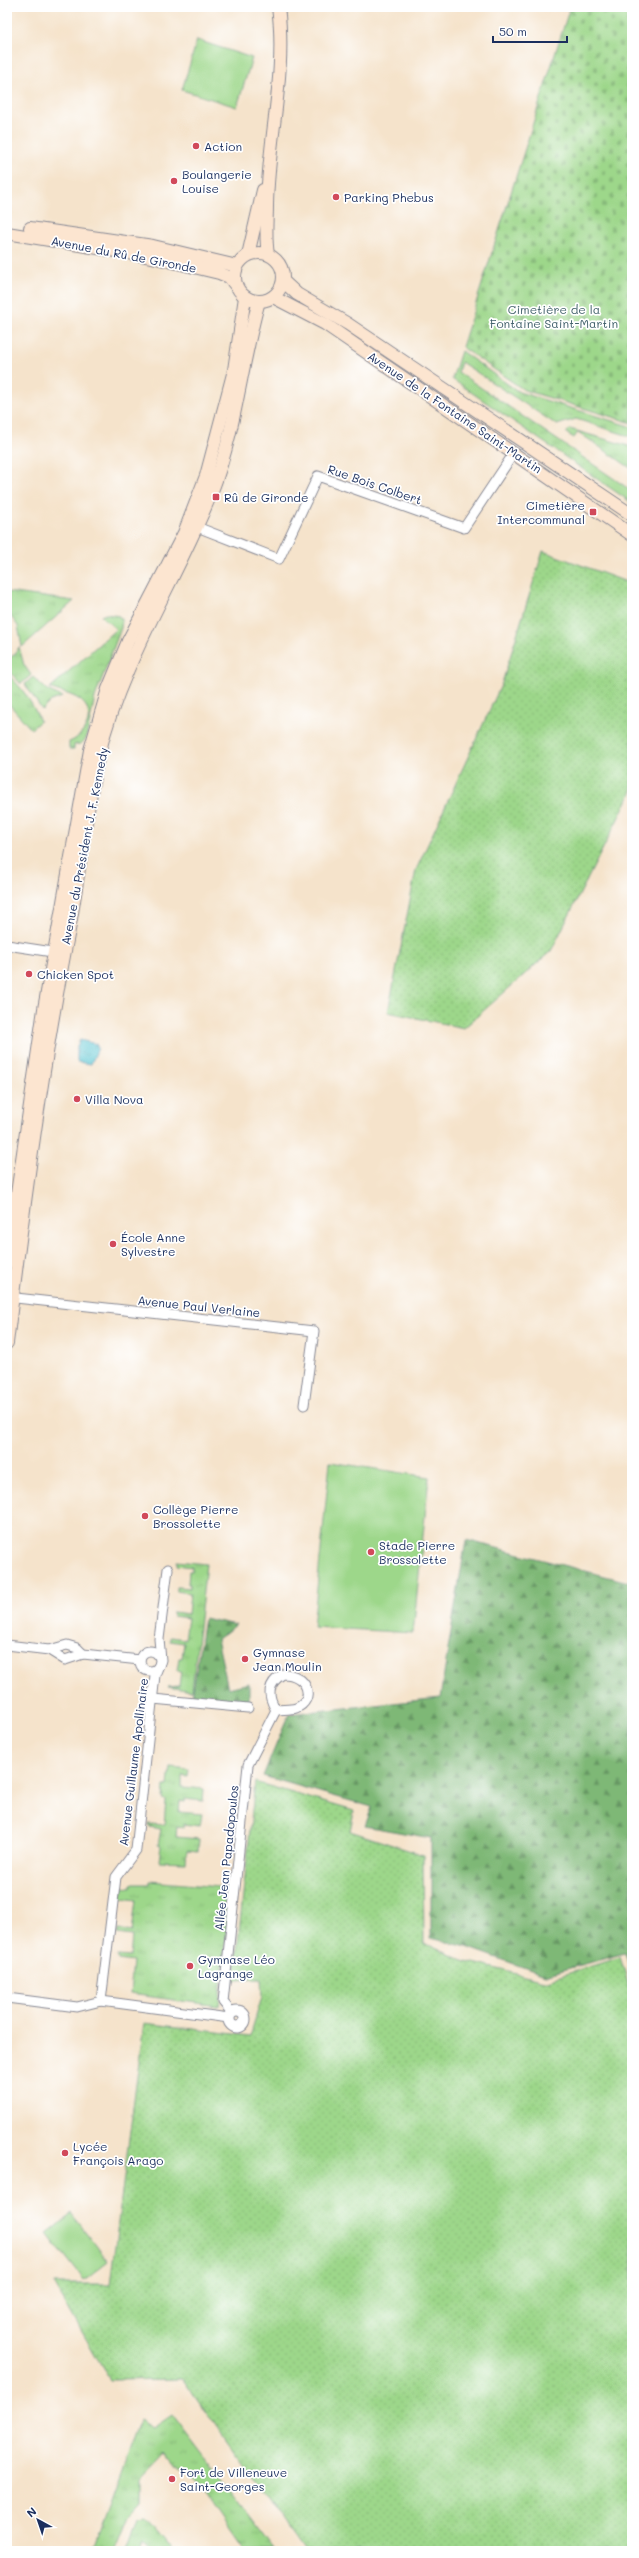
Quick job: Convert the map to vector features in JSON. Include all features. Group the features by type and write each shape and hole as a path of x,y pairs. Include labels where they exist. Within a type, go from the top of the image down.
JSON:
{"main road":[{"path":"248,255 268,175 277,107 280,50 278,7"},
{"path":"268,175 268,254"},
{"name":"Avenue du Rû de Gironde","path":"7,224 153,246 237,266"},
{"name":"Avenue du Rû de Gironde","path":"7,233 152,257 219,272 228,277 236,286"},
{"path":"254,253 268,254 278,262 283,274 283,281 274,296 259,301 245,297 236,286 235,272 237,266 248,255 254,253"},
{"name":"Avenue de la Fontaine Saint-Martin","path":"283,281 297,294 348,324 521,442 632,515"},
{"name":"Avenue de la Fontaine Saint-Martin","path":"274,296 325,324 632,535"},
{"name":"Avenue du Président J. F. Kennedy","path":"7,1262 44,1009 59,953 60,914 90,750 108,689 128,641 184,533 206,476 234,370 245,297"},
{"name":"Avenue du Président J. F. Kennedy","path":"7,1343 10,1297 59,953 99,754 118,693 137,646 197,527 214,485 232,424 259,301"},
{"path":"514,453 521,442"},
{"path":"559,484 567,472"}],"street":[{"name":"Rue Bois Colbert","path":"197,527 279,559 318,476 464,528 514,453"},
{"path":"7,945 59,953"},
{"name":"Avenue Paul Verlaine","path":"10,1297 314,1331 304,1405"},
{"name":"Avenue Guillaume Apollinaire","path":"101,2001 116,1877 136,1850 155,1675 160,1664 159,1640 168,1569"},
{"path":"150,1650 157,1653 160,1664 154,1670 146,1671 140,1665 142,1654 150,1650 159,1640"},
{"path":"7,1645 49,1650 67,1645 77,1648 83,1654"},
{"path":"49,1650 65,1660 83,1654 140,1660"},
{"path":"283,1674 294,1674 303,1680 307,1691 304,1702 296,1708 276,1710 269,1690 273,1680 283,1674"},
{"path":"153,1699 248,1708"},
{"name":"Allée Jean Papadopoulos","path":"101,2001 230,2015 224,2002 248,1765 276,1710"},
{"path":"7,1998 78,2007 101,2001"}],"green space":[{"name":"Cimetière de la Fontaine Saint-Martin","path":"570,7 632,7 632,423 524,390 462,347"},
{"path":"197,40 252,58 237,107 182,90"},
{"path":"461,351 519,392 632,427 632,437 576,419 557,425 461,362 458,372 632,491 632,503 452,379"},
{"path":"570,429 632,447 632,469 578,432 574,438 566,433"},
{"path":"543,551 632,584 632,791 551,951 464,1028 388,1012 416,870 502,683"},
{"path":"7,592 74,601 22,647 18,626 7,611"},
{"path":"106,614 119,616 122,620 121,628 95,697 86,739 81,744 74,745 74,749 69,749 69,742 80,735 87,723 88,711 85,705 77,698 50,688 116,629 101,616"},
{"path":"19,647 24,665 31,675 21,684 7,669 7,660 15,654"},
{"path":"7,674 26,695 34,707 40,721 31,729 7,702"},
{"path":"33,677 47,690 62,697 51,701 42,710 25,684"},
{"name":"Stade Pierre Brossolette","path":"330,1462 429,1477 413,1633 313,1627"},
{"path":"466,1540 632,1583 632,1973 625,1953 545,1975 467,1947 431,1938 431,1838 365,1826 372,1807 263,1776 289,1714 440,1698"},
{"path":"177,1561 206,1564 192,1691 168,1687 179,1686 181,1671 177,1670 179,1658 182,1658 184,1643 170,1641 170,1637 185,1639 188,1618 173,1616 173,1612 188,1614 190,1593 176,1591 176,1587 190,1588 190,1584 188,1584 189,1571 192,1571 192,1567 177,1565"},
{"path":"204,1618 236,1625 217,1639 228,1688 249,1683 249,1703 192,1698"},
{"path":"170,1767 189,1769 188,1777 182,1776 182,1787 204,1789 203,1801 185,1799 185,1802 180,1801 179,1812 202,1814 200,1826 183,1824 183,1827 177,1826 176,1837 199,1839 198,1851 187,1850 186,1862 159,1861 161,1846 158,1845 161,1829 149,1827 149,1824 164,1825 166,1800 163,1799 164,1786 168,1786"},
{"path":"255,1782 354,1811 350,1831 423,1855 424,1943 462,1960 544,1981 620,1957 632,1997 632,2551 304,2551 183,2379 110,2380 54,2284 110,2284 144,2023 250,2036 262,1997 261,1979 234,1980"},
{"path":"150,1881 231,1888 219,2006 130,1994 133,1962 118,1960 118,1956 130,1957 132,1936 117,1934 118,1930 132,1932 136,1900 121,1898 123,1887 132,1888 132,1884 150,1884"},
{"path":"72,2214 108,2261 84,2280 47,2233"},
{"path":"172,2415 275,2551 245,2551 197,2482 179,2472 164,2454 141,2478 141,2501 129,2514 114,2551 92,2551 140,2420 153,2428"},
{"path":"146,2517 172,2548 172,2551 150,2551 144,2543 140,2551 127,2551 138,2518"}],"water":[{"path":"80,1040 96,1044 98,1048 91,1064 77,1062 77,1046"}],"place":[{"name":"Action","path":"196,146"},
{"name":"Boulangerie Louise","path":"174,181"},
{"name":"Parking Phebus","path":"336,197"},
{"name":"Rû de Gironde","path":"216,497"},
{"name":"Cimetière Intercommunal","path":"593,512"},
{"name":"Chicken Spot","path":"29,974"},
{"name":"Villa Nova","path":"77,1099"},
{"name":"École Anne Sylvestre","path":"113,1244"},
{"name":"Collège Pierre Brossolette","path":"145,1516"},
{"name":"Stade Pierre Brossolette","path":"371,1552"},
{"name":"Gymnase Jean Moulin","path":"245,1659"},
{"name":"Gymnase Léo Lagrange","path":"190,1966"},
{"name":"Lycée François Arago","path":"65,2153"},
{"name":"Fort de Villeneuve Saint-Georges","path":"172,2479"}]}
